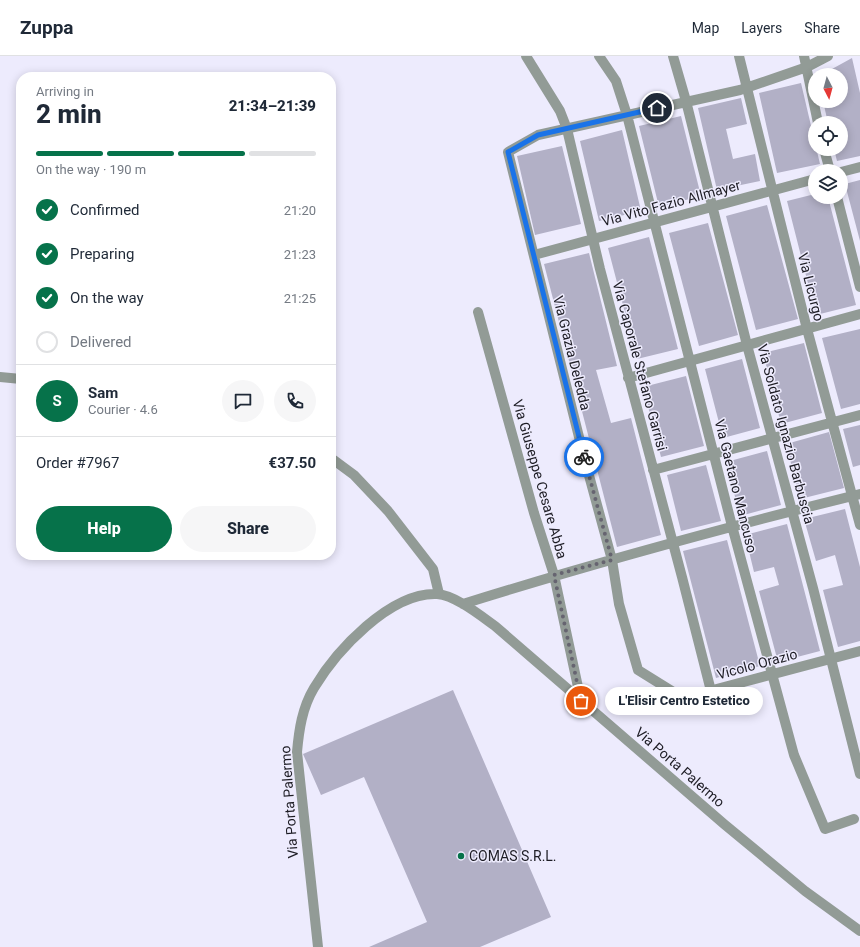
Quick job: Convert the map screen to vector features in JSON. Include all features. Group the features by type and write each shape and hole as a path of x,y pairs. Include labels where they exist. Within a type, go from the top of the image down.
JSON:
{"street":[{"name":"Via Caporale Stefano Garrisi","path":"526,56 560,111 567,129 628,378 711,691"},
{"name":"Via Gaetano Mancuso","path":"599,56 616,81 627,115 732,526 794,755 825,829 854,820"},
{"path":"673,56 686,102"},
{"name":"Via Licurgo","path":"739,56 807,329 832,422 856,495 860,525"},
{"path":"804,56 817,116"},
{"path":"567,129 746,88 807,67 828,56"},
{"name":"Via Soldato Ignazio Barbuscia","path":"686,102 711,207 860,774"},
{"name":"Via Grazia Deledda","path":"567,129 538,135 508,152 584,457 612,560"},
{"path":"848,170 860,167"},
{"name":"Via Vito Fazio Allmayer","path":"534,255 808,181"},
{"path":"839,204 860,287"},
{"name":"Via Giuseppe Cesare Abba","path":"478,312 534,513 554,575 581,701"},
{"path":"628,378 860,314"},
{"path":"0,377 16,379"},
{"path":"653,470 860,415"},
{"path":"336,462 354,475 388,511 433,569 439,594"},
{"path":"463,604 554,575 672,542 856,495"},
{"name":"Vicolo Orazio","path":"612,560 619,604 638,670 683,698 860,651"},
{"name":"Via Porta Palermo","path":"318,947 297,752 300,722 314,689 346,644 375,618 414,596 439,594 463,604 495,626 776,867 805,891 860,931"}],"building":[{"path":"852,58 860,93 860,156 837,161 836,156 848,156 848,116 826,116 825,108 848,108 848,68 834,68"},
{"path":"801,83 809,116 808,156 818,156 820,164 808,164 808,167 777,173 759,93"},
{"path":"741,98 747,124 726,129 733,159 755,154 760,181 717,190 698,108"},
{"path":"681,116 701,196 659,207 639,126"},
{"path":"622,130 641,211 599,221 580,141"},
{"path":"562,146 581,224 535,235 517,156"},
{"path":"860,180 860,241 848,195 848,183"},
{"path":"808,196 808,204 830,204 856,305 816,315 787,201"},
{"path":"767,205 798,319 756,330 726,216"},
{"path":"708,223 738,335 699,346 669,233"},
{"path":"649,237 678,349 637,359 608,248"},
{"path":"589,253 617,366 596,370 611,423 631,418 661,535 617,547 544,264"},
{"path":"860,329 860,404 841,409 822,338"},
{"path":"804,343 822,413 781,424 763,353"},
{"path":"742,359 760,428 723,438 705,369"},
{"path":"686,376 704,446 661,457 643,387"},
{"path":"860,425 860,465 853,467 843,429"},
{"path":"829,432 844,488 800,499 786,444"},
{"path":"767,451 781,505 740,516 726,462"},
{"path":"706,465 721,521 681,531 667,475"},
{"path":"845,509 860,567 860,641 838,647 823,590 843,585 835,555 816,561 804,519"},
{"path":"787,524 820,651 778,662 759,591 779,585 774,567 754,572 745,535"},
{"path":"727,540 760,666 716,678 683,551"},
{"name":"COMAS S.R.L.","path":"453,690 551,917 480,947 369,947 427,922 364,777 321,795 303,754"}],"way so far":[{"path":"581,701 554,575 612,560 584,457"}],"place":[{"name":"L'Elisir Centro Estetico","path":"581,701"},
{"name":"COMAS S.R.L.","path":"461,856"}],"route":[{"path":"584,457 508,152 538,135 657,108"}]}
